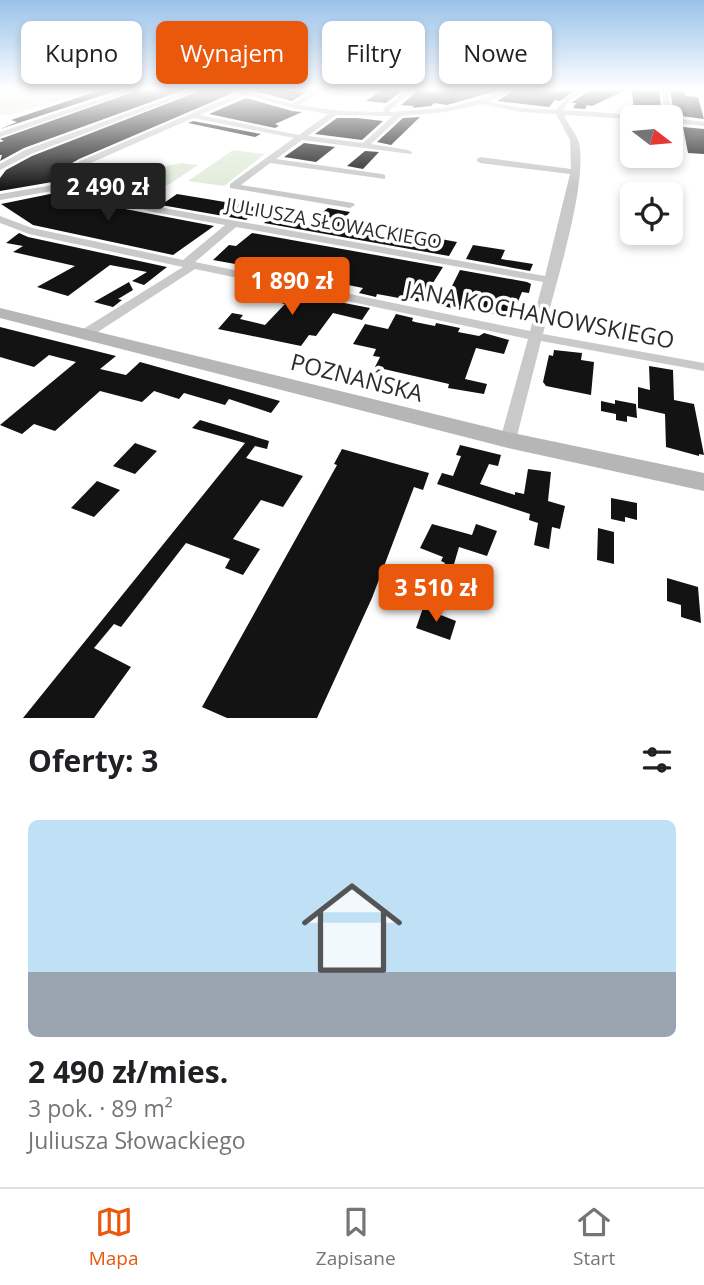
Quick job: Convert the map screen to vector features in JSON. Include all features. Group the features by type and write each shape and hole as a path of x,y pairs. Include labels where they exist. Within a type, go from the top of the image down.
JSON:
{"street":[{"path":"0,135 34,124"},
{"path":"0,167 28,152 105,124"},
{"path":"0,197 71,185 70,176 82,163 176,124"},
{"path":"232,124 300,137 408,152"},
{"path":"319,124 233,186 350,205"},
{"path":"365,146 389,124"},
{"path":"508,440 575,172 576,148 566,124"},
{"path":"267,160 382,177"},
{"path":"480,160 575,172"},
{"name":"JULIUSZA SŁOWACKIEGO","path":"71,185 117,201 550,280"},
{"name":"JANA KOCHANOWSKIEGO","path":"0,219 29,231 189,265 534,336 704,367"},
{"path":"85,334 189,265 234,223"},
{"name":"POZNAŃSKA","path":"0,313 508,440 704,482"}],"green space":[{"path":"233,150 265,154 224,186 188,181"},
{"path":"181,163 198,165 168,185 147,182 137,172"}],"building":[{"path":"44,124 92,124 24,148 0,161 0,142 4,141 0,139"},
{"path":"116,124 162,124 79,159 67,166 58,181 0,191 0,178 6,170 32,156"},
{"path":"190,124 206,124 261,134 255,137"},
{"path":"254,124 276,124 279,126 275,128"},
{"path":"329,124 380,124 362,140 315,134"},
{"path":"397,124 413,124 391,145 377,142"},
{"path":"683,127 704,129 704,154 688,153"},
{"path":"304,143 335,147 316,162 284,157"},
{"path":"365,151 379,152 363,169 347,166"},
{"path":"60,192 99,204 214,226 173,255 33,225 1,204"},
{"path":"177,194 260,208 246,220 161,205"},
{"path":"328,208 350,212 341,222 377,228 371,235 398,240 403,232 457,242 449,256 264,223 271,217 308,223"},
{"path":"19,233 167,267 144,285 132,281 147,272 110,265 68,296 37,287 75,266 13,252 23,246 6,243"},
{"path":"252,233 443,267 421,302 377,294 376,297 359,293 363,288 343,284 339,289 321,285 325,280 304,276 300,281 259,273 263,269 213,260 229,245 236,246"},
{"path":"473,245 505,250 501,259 533,264 530,271 466,259"},
{"path":"460,270 527,282 531,284 529,293 522,292 511,318 468,308 467,311 442,306"},
{"path":"129,282 133,290 118,299 122,300 113,307 94,302"},
{"path":"257,285 370,308 362,320 333,313 316,336 309,335 301,346 218,329 232,313 243,315 240,319 265,325 285,304 248,295"},
{"path":"396,314 413,318 412,321 415,322 460,328 458,332 479,336 484,333 509,340 504,354 476,348 465,379 487,384 484,394 448,388 449,384 375,367 380,357 373,356 376,349 353,344 365,324 388,329"},
{"path":"0,327 116,356 100,369 126,375 140,362 280,401 271,413 229,399 225,405 184,393 179,399 154,391 142,402 100,391 55,431 34,424 22,434 0,425 76,362 49,355 34,367 0,357"},
{"path":"554,350 582,353 581,360 594,362 591,395 546,386 543,382 549,355 553,356"},
{"path":"649,366 673,370 674,400 694,404 704,455 666,447 665,414 638,408 638,387 650,390"},
{"path":"615,400 636,404 637,418 627,416 627,422 616,420 616,414 601,411 601,401 615,404"},
{"path":"200,420 269,441 267,449 255,446 246,458 303,476 283,507 261,500 233,539 260,549 243,575 225,568 230,559 186,543 121,627 114,624 94,648 131,667 94,718 23,718 245,443 192,428"},
{"path":"135,443 157,451 135,474 113,466"},
{"path":"460,445 501,455 498,466 489,464 480,484 515,495 515,492 524,494 528,469 551,472 548,501 565,506 560,529 552,527 549,549 534,545 538,523 529,520 530,514 437,484 442,473 453,476 461,456 456,455"},
{"path":"342,449 429,473 423,490 414,487 372,598 317,718 227,718 202,707 337,465 334,464"},
{"path":"97,481 120,490 94,517 71,508"},
{"path":"611,498 637,503 637,520 625,517 625,522 611,519"},
{"path":"432,524 472,535 476,524 497,531 487,556 459,547 447,588 437,585 445,563 441,561 443,557 420,548"},
{"path":"598,528 614,532 614,564 597,560"},
{"path":"667,578 698,587 701,623 681,617 681,605 667,601"},
{"path":"423,608 456,621 450,640 416,628"}]}
